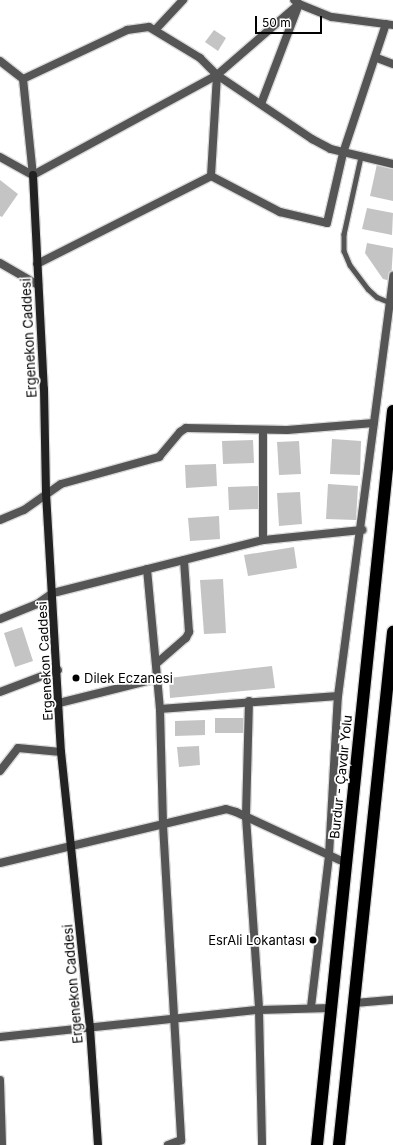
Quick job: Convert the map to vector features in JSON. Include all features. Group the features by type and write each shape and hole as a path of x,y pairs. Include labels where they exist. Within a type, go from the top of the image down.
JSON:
{"highway":[{"name":"Burdur - Çavdır Yolu","path":"317,1145 393,411"},
{"path":"339,1145 391,674 393,632"}],"street":[{"path":"156,29 183,0"},
{"path":"211,176 280,212 327,223 343,153 390,25 332,17 298,1"},
{"path":"33,175 217,75 298,1"},
{"path":"260,104 298,1"},
{"path":"23,79 134,27 156,29 200,58 217,75 312,139 343,153 393,164"},
{"path":"377,58 393,64"},
{"path":"0,61 23,79 33,175"},
{"path":"211,176 217,75"},
{"path":"0,157 33,175"},
{"name":"Ergenekon Caddesi","path":"33,175 46,493 58,670 61,752 72,845 90,1028 98,1145"},
{"path":"37,264 211,176"},
{"path":"0,263 38,284"},
{"path":"311,1007 329,855 338,696 362,530 393,276"},
{"path":"0,520 24,510 46,493 67,482 156,459 166,452 180,432 186,428 263,430 311,429 374,423"},
{"path":"263,430 263,540"},
{"path":"0,619 36,604 53,593 263,540 362,530"},
{"path":"157,663 186,638 189,632 184,560"},
{"path":"147,570 157,663 160,709 163,825 181,1140 168,1145"},
{"path":"0,692 58,670"},
{"path":"59,703 158,678"},
{"path":"160,709 249,700 338,696"},
{"path":"249,700 246,817 259,1010 262,1145"},
{"path":"0,771 18,748 61,752"},
{"path":"0,863 221,810 231,810 346,863"},
{"path":"355,1003 393,1000"},
{"path":"0,1037 90,1028 174,1017 311,1007 331,1008"},
{"path":"0,1080 2,1145"}],"lane":[{"path":"361,157 344,234 344,251 350,265 368,288 377,297 389,302"}],"building":[{"path":"214,30 226,38 218,51 205,42"},
{"path":"377,164 393,168 393,201 370,196"},
{"path":"0,180 18,194 2,217 0,216"},
{"path":"367,208 393,213 392,235 362,229"},
{"path":"367,243 393,248 391,281 383,279 365,253"},
{"path":"332,439 361,441 360,475 330,474"},
{"path":"253,440 254,463 223,464 222,441"},
{"path":"299,441 301,474 279,475 277,442"},
{"path":"216,464 217,486 186,488 185,465"},
{"path":"328,484 358,486 356,520 326,519"},
{"path":"258,486 259,509 229,510 228,487"},
{"path":"300,492 302,524 279,526 277,493"},
{"path":"219,516 220,539 190,541 188,518"},
{"path":"294,547 297,568 248,576 244,555"},
{"path":"223,579 226,633 204,634 200,580"},
{"path":"22,627 33,661 15,667 4,633"},
{"path":"272,666 275,688 170,698 169,678"},
{"path":"215,718 245,718 245,733 215,733"},
{"path":"205,720 205,735 175,736 175,721"},
{"path":"199,746 200,765 179,767 177,747"}],"place":[{"name":"Dilek Eczanesi","path":"76,678"},
{"name":"EsrAli Lokantası","path":"313,940"}]}
